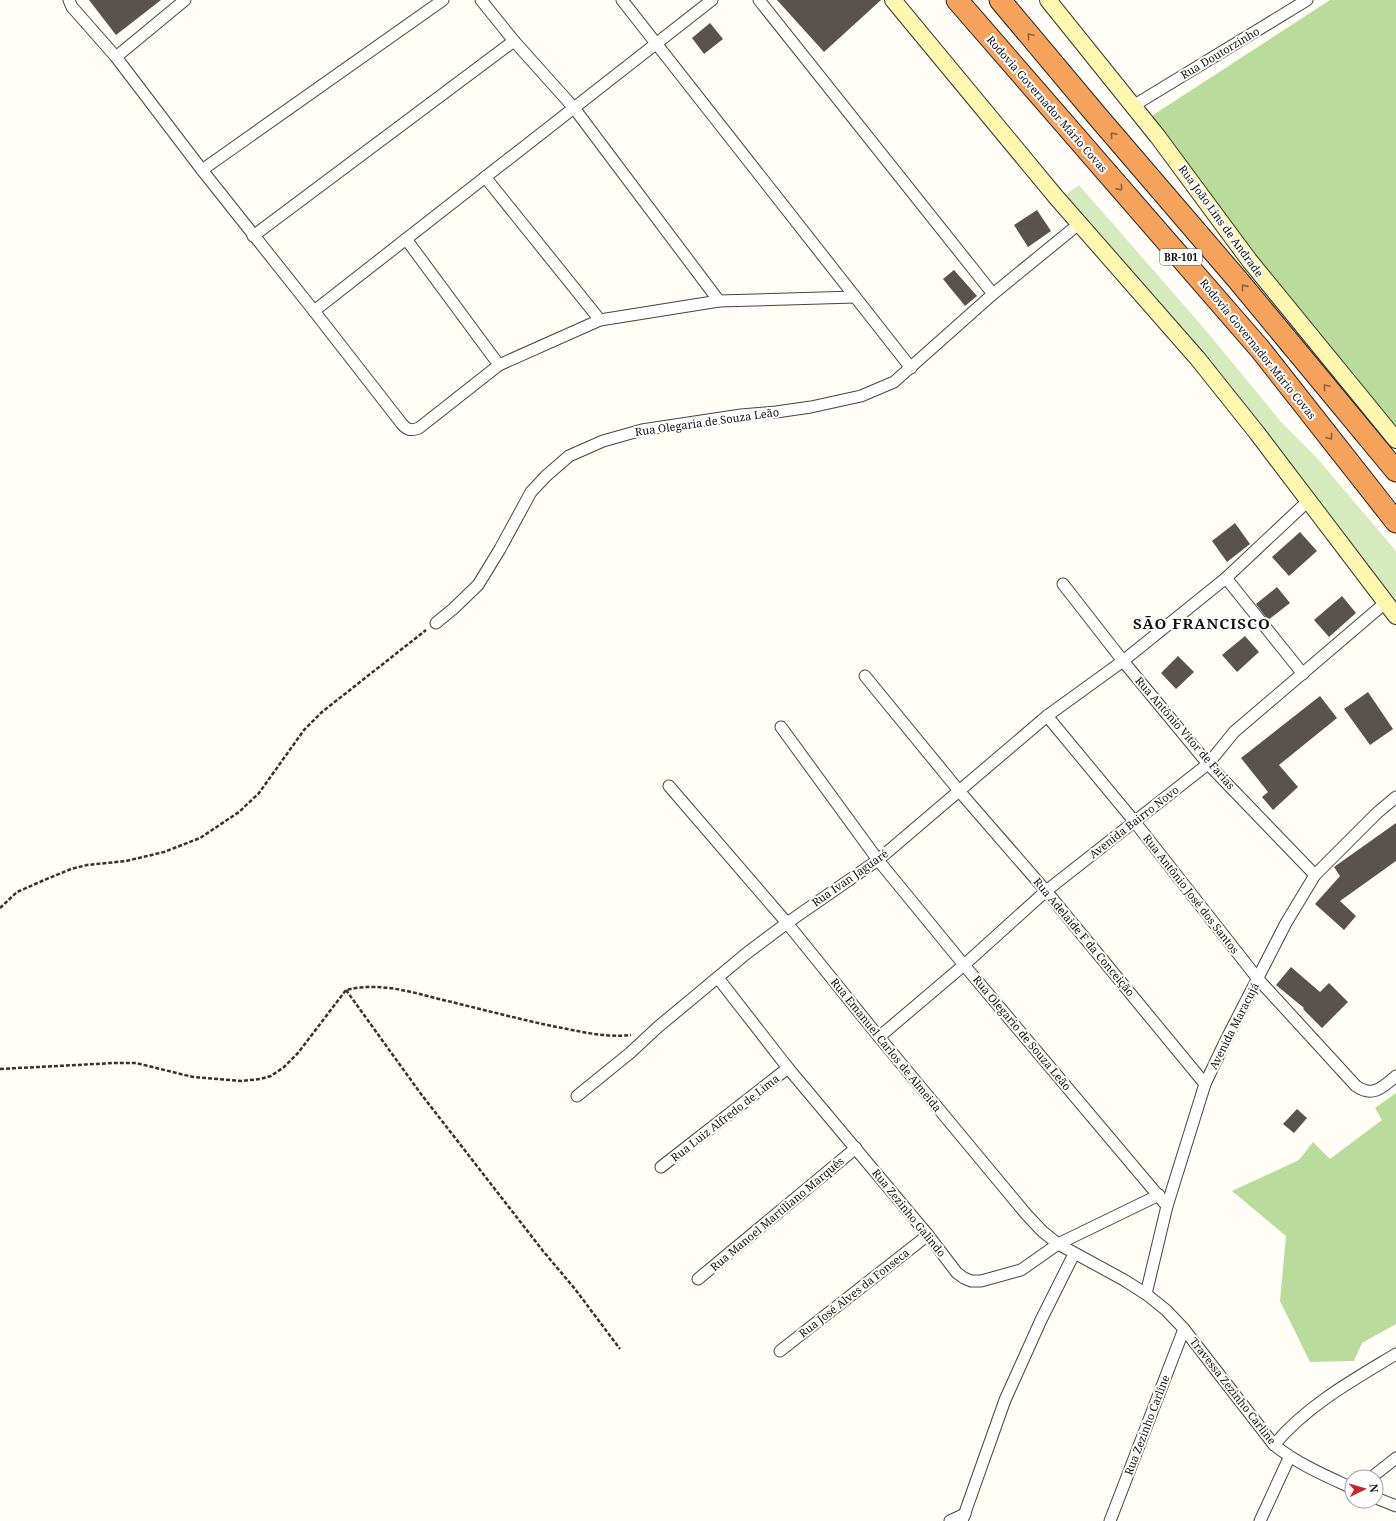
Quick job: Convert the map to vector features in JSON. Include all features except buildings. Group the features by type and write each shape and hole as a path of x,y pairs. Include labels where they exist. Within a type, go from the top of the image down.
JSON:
{"highway":[{"name":"Rodovia Governador Mário Covas","path":"957,0 1260,349 1396,522"},
{"name":"BR-101","path":"1000,0 1237,279 1396,471"}],"street":[{"path":"68,0 72,7 116,57 253,236 314,311 402,424 410,430 419,428 499,364 600,320 719,301 855,297"},
{"path":"116,57 185,0"},
{"path":"202,170 443,0"},
{"path":"482,0 514,41 574,108 719,301"},
{"path":"622,0 911,368"},
{"path":"314,311 712,0"},
{"path":"760,0 993,294"},
{"path":"893,0 1046,185 1198,359 1257,433 1396,616"},
{"name":"Rua João Lins de Andrade","path":"1048,0 1191,179 1219,222 1249,260 1396,440"},
{"name":"Rua Doutorzinho","path":"1133,106 1307,0"},
{"path":"253,236 514,41"},
{"path":"485,178 600,320"},
{"name":"Rua Olegaria de Souza Leão","path":"436,623 478,585 500,549 531,492 546,476 569,456 603,441 642,430 741,415 811,408 861,396 894,382 993,294 1080,224"},
{"path":"406,239 499,364"},
{"name":"Rua Ivan Jaguaré","path":"577,1096 630,1053 658,1027 747,953 787,923 878,860 960,792 1047,716 1123,661 1226,578 1308,501"},
{"path":"1226,578 1303,674"},
{"name":"Rua Antônio Vitor de Farias","path":"1063,584 1123,661 1208,764 1315,874"},
{"name":"Avenida Bairro Novo","path":"879,1037 964,965 1046,891 1208,764 1234,732 1385,602"},
{"name":"Rua Adelaide F da Conceição","path":"865,676 960,792 1046,891 1205,1084"},
{"name":"Rua Antônio José dos Santos","path":"1047,716 1134,821 1258,979 1356,1086 1362,1090 1374,1092 1379,1090 1396,1076"},
{"name":"Rua Olegario de Souza Leão","path":"781,726 878,860 964,965 1167,1206"},
{"name":"Rua Emanuel Carlos de Almeida","path":"669,786 787,923 879,1037 1026,1214 1042,1231 1058,1244 1124,1280"},
{"name":"Avenida Maracujá","path":"1146,1294 1167,1206 1205,1084 1286,923 1315,874 1376,813 1396,797"},
{"name":"Rua Zezinho Galindo","path":"718,978 788,1068 928,1235 957,1273 964,1278 971,1281 981,1281 1021,1270 1058,1244 1159,1195"},
{"name":"Rua Luiz Alfredo de Lima","path":"661,1167 788,1068"},
{"name":"Rua Manoel Martiliano Marquês","path":"698,1279 856,1148"},
{"name":"Rua José Alves da Fonseca","path":"780,1350 928,1235"},
{"path":"950,1521 964,1517 1005,1400 1041,1320 1074,1254"},
{"name":"Travessa Zezinho Carline","path":"1124,1280 1146,1294 1166,1310 1184,1329 1274,1445 1290,1458 1344,1484"},
{"name":"Rua Zezinho Carline","path":"1110,1521 1184,1329"},
{"path":"1274,1445 1300,1418 1341,1387 1396,1354"},
{"path":"1260,1521 1290,1458"},
{"path":"1382,1469 1396,1458"},
{"path":"1384,1501 1396,1506"}],"path":[{"path":"0,908 17,892 71,869 86,865 126,861 164,852 200,838 239,812 259,793 300,735 322,712 436,623"},
{"path":"0,1069 114,1062 136,1063 194,1077 241,1081 260,1079 272,1076 284,1067 298,1053 346,990 368,986 396,988 518,1019 602,1035 623,1036 646,1033 658,1027"},
{"path":"346,990 421,1094 620,1349"}],"green space":[{"path":"1330,0 1396,0 1396,429 1233,237 1150,117"},
{"path":"1079,185 1203,327 1282,423 1317,458 1396,551 1396,610 1061,198"},
{"path":"1396,1093 1396,1324 1362,1343 1354,1361 1310,1362 1280,1301 1286,1236 1232,1191 1299,1160 1313,1142 1330,1159 1382,1120 1375,1108"}],"district":[{"name":"SÃO FRANCISCO","path":"1202,624"}]}
